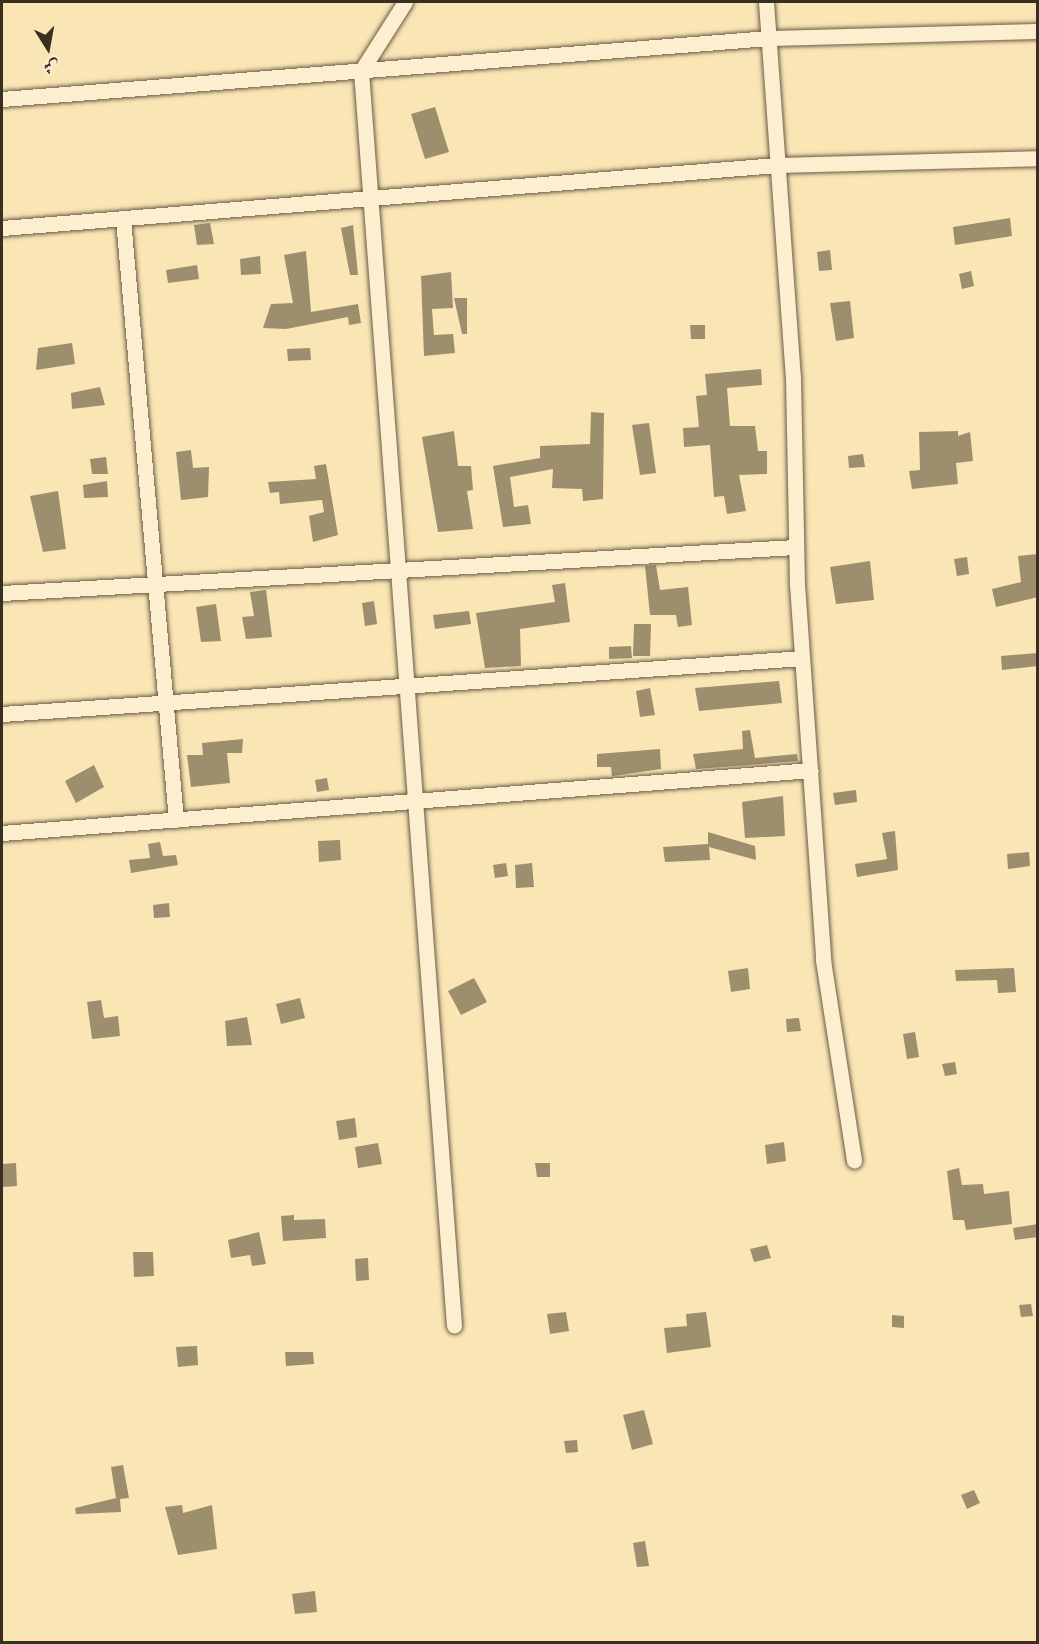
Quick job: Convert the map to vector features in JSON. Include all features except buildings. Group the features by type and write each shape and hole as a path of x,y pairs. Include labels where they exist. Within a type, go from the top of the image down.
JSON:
{"street":[{"path":"405,2 361,71 454,1326"},
{"path":"766,2 793,377 796,547 823,960 854,1161"},
{"path":"2,99 769,38 1038,31"},
{"path":"2,228 372,201 776,165 1038,158"},
{"path":"123,219 176,820"},
{"path":"2,593 796,547"},
{"path":"2,714 408,688 802,658"},
{"path":"2,833 811,770"}]}
